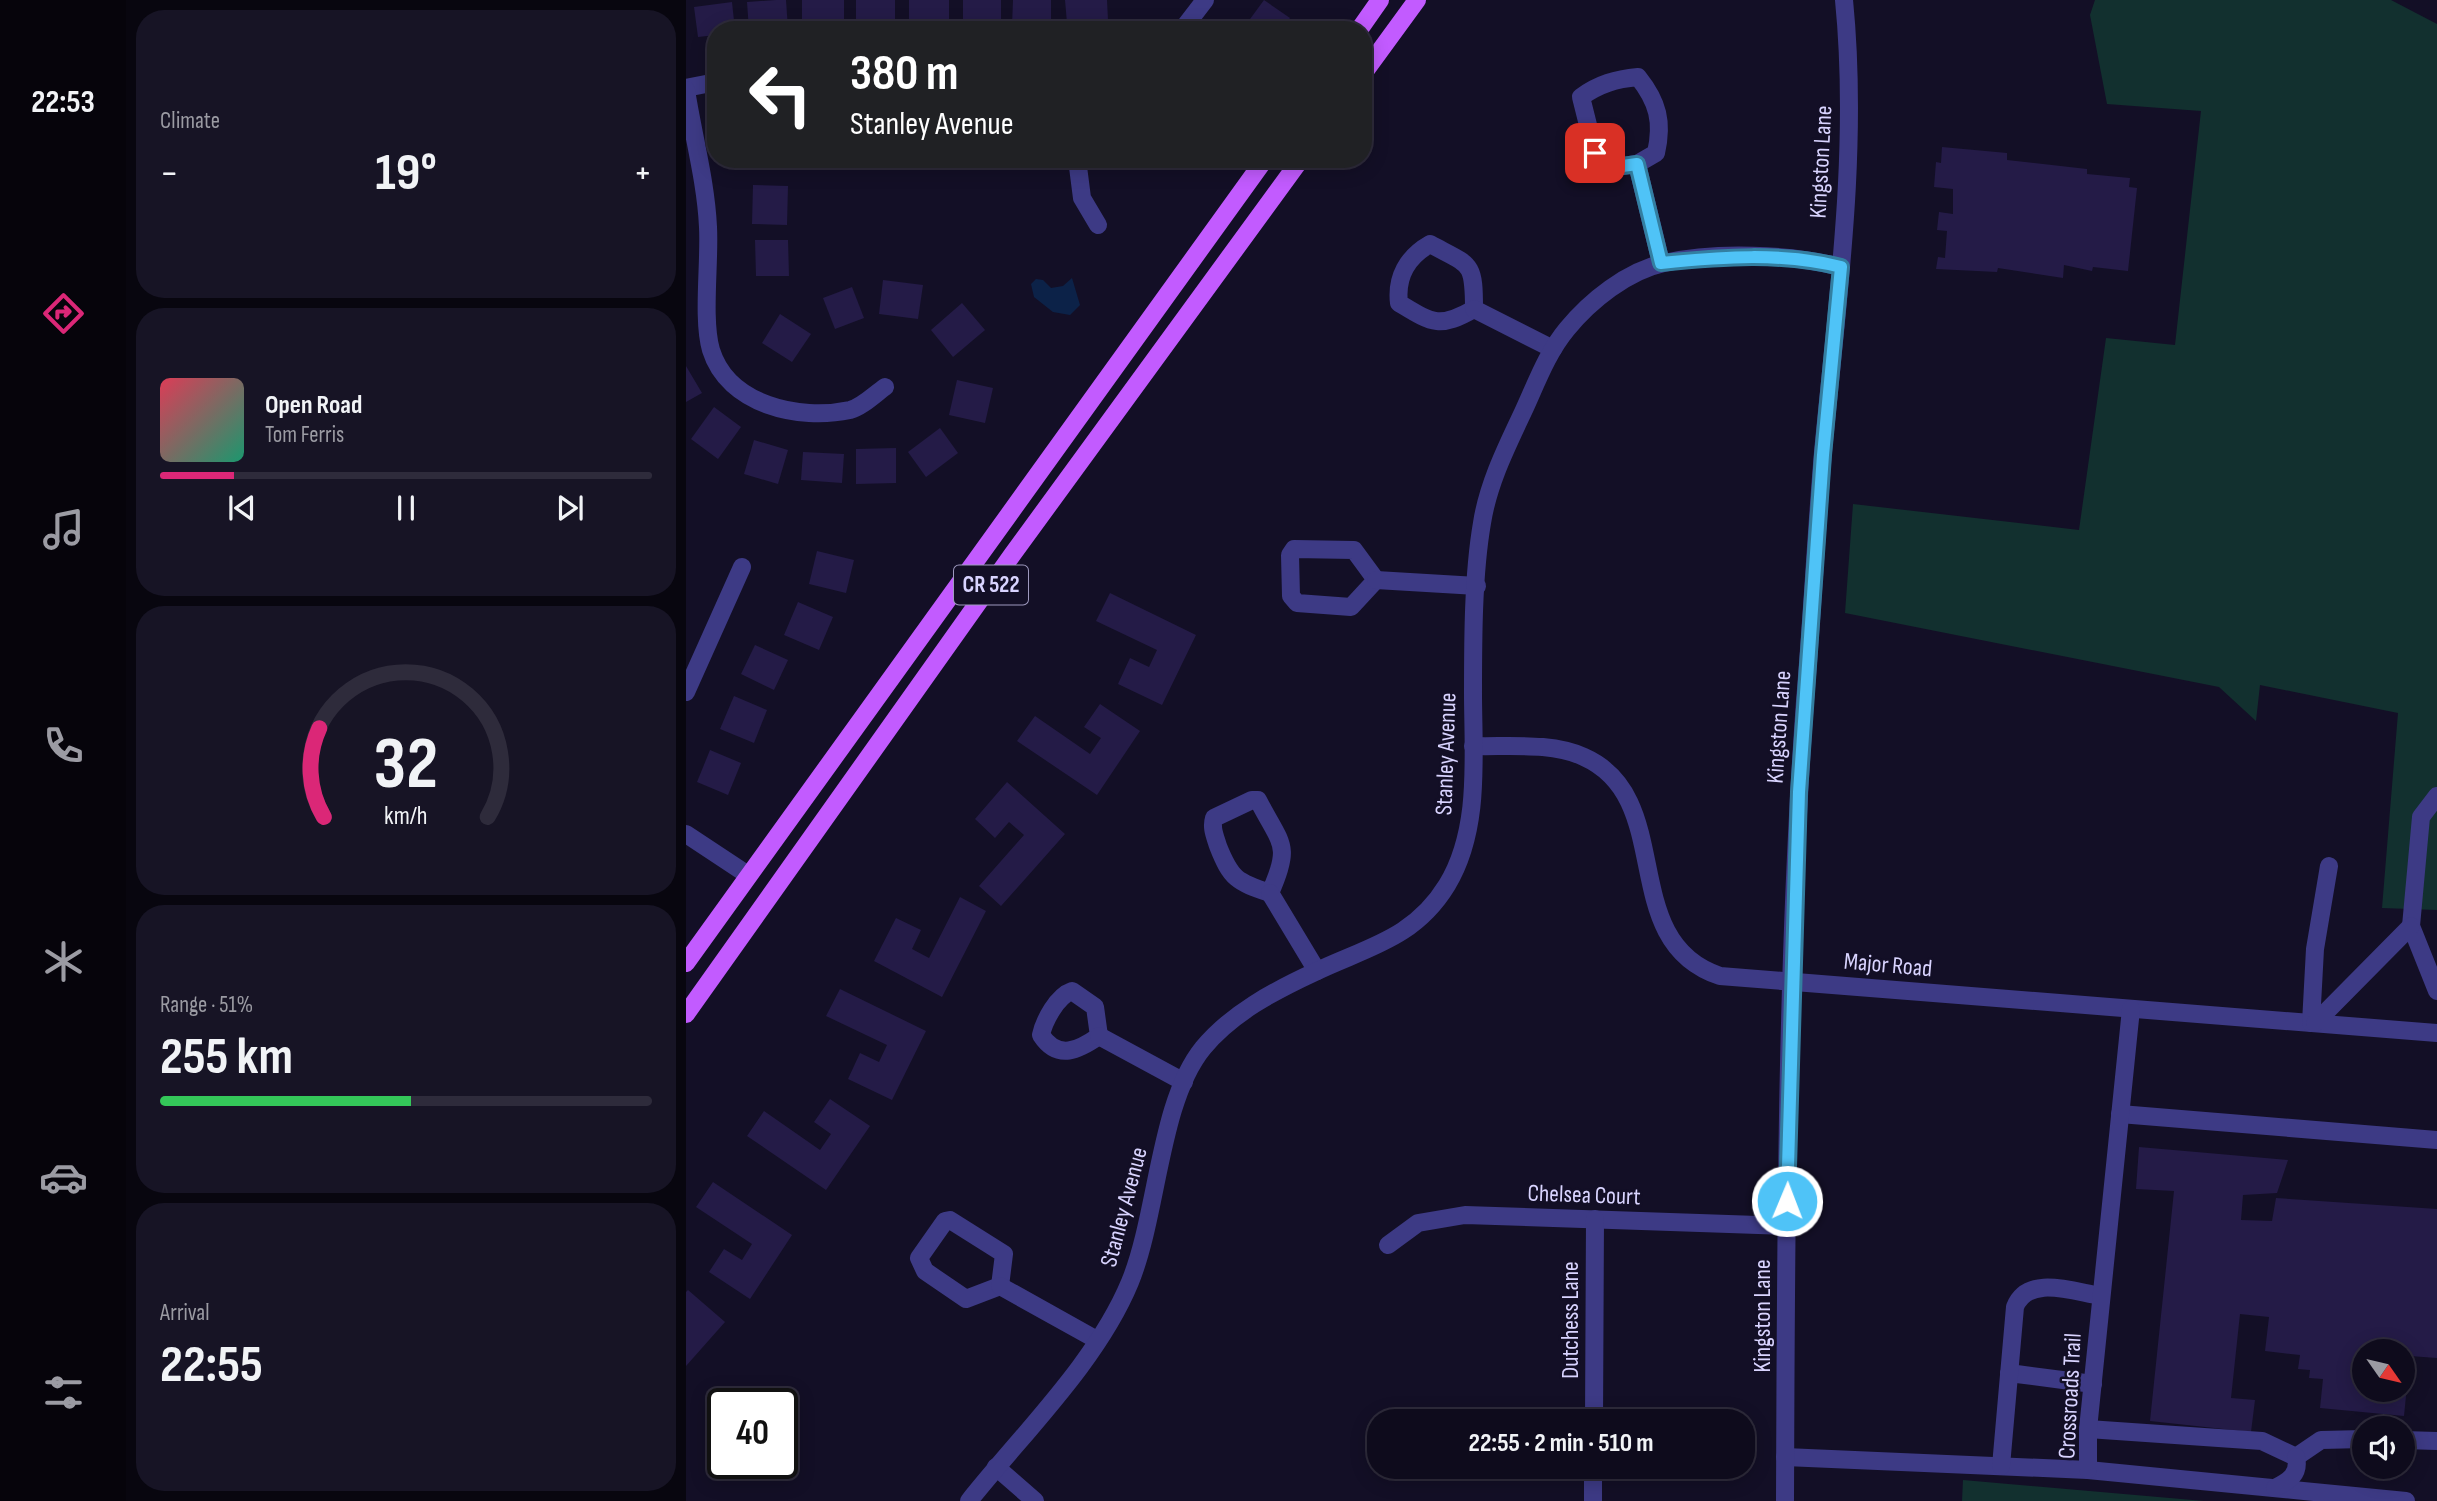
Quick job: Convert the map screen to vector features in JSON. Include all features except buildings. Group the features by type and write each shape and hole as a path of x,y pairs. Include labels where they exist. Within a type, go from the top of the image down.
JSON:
{"main road":[{"path":"1365,21 1380,0"},
{"path":"1372,62 1417,0"},
{"name":"CR 522","path":"686,963 1259,168"},
{"name":"CR 522","path":"686,1014 1012,555 1294,168"}],"street":[{"path":"1189,21 1205,0"},
{"name":"Kingston Lane","path":"1785,1501 1787,1226 1799,792 1823,455 1841,267 1849,103 1844,0"},
{"path":"1638,77 1651,94 1659,112 1660,132 1656,153 1637,164 1615,167 1595,153 1581,97 1594,87 1617,79 1638,77"},
{"path":"707,84 686,89 708,223 711,349 722,371 754,399 784,411 818,413 853,410 885,387"},
{"path":"1637,164 1661,263"},
{"path":"1078,168 1082,198 1098,225"},
{"path":"1430,244 1468,264 1474,276 1474,309 1450,323 1422,318 1399,303 1397,285 1415,252 1430,244"},
{"name":"Stanley Avenue","path":"969,1501 1097,1340 1129,1285 1142,1251 1172,1114 1194,1060 1226,1024 1246,1008 1317,971 1385,944 1410,927 1446,886 1466,838 1473,782 1477,586 1482,524 1497,469 1553,349 1572,323 1600,296 1661,263 1715,257 1807,258 1841,267"},
{"path":"1474,309 1553,349"},
{"path":"1294,550 1354,550 1376,580 1351,607 1297,603 1291,596 1290,555 1294,550"},
{"path":"686,692 742,568"},
{"path":"1376,580 1477,586"},
{"name":"Major Road","path":"1473,746 1566,751 1601,766 1626,795 1634,813 1661,921 1677,951 1690,962 1720,976 2437,1033"},
{"path":"2437,796 2421,817 2411,926 2437,992"},
{"path":"1270,893 1284,863 1285,852 1258,800 1252,800 1214,818 1211,826 1228,872 1243,884 1270,893 1317,971"},
{"path":"686,834 748,875"},
{"path":"2313,1023 2315,949 2329,866"},
{"path":"2313,1023 2411,926"},
{"name":"Crossroads Trail","path":"2131,1009 2092,1384 2088,1470 2406,1501"},
{"path":"1099,1036 1184,1082"},
{"path":"2120,1114 2437,1140"},
{"name":"Chelsea Court","path":"1388,1245 1418,1223 1465,1215 1787,1226"},
{"name":"Dutchess Lane","path":"1594,1409 1595,1219"},
{"path":"945,1221 955,1221 1004,1254 1000,1286 966,1299 925,1271 919,1258 945,1221"},
{"path":"1000,1286 1097,1340"},
{"path":"2001,1466 2015,1307 2019,1296 2028,1289 2043,1287 2101,1296"},
{"path":"2009,1373 2092,1384"},
{"path":"2088,1429 2262,1441 2296,1457"},
{"path":"2296,1457 2321,1440 2352,1439"},
{"path":"2415,1440 2437,1441"},
{"path":"1785,1457 2088,1470"},
{"path":"2275,1488 2295,1475 2298,1465 2296,1457"},
{"path":"996,1466 1035,1501"},
{"path":"1593,1479 1593,1501"}],"green space":[{"path":"2095,0 2391,0 2437,24 2437,910 2382,908 2398,713 2260,685 2256,721 2219,687 1845,613 1853,504 2079,530 2106,338 2175,345 2201,111 2107,104 2090,15"},
{"path":"1963,1480 2204,1501 1962,1501"}],"water":[{"path":"1072,278 1080,305 1070,315 1053,312 1034,297 1031,284 1036,279 1043,280 1051,288 1063,286"}],"route":[{"path":"1595,153 1615,167 1637,164 1661,263 1715,257 1807,258 1841,267 1823,455 1799,792 1787,1201"}]}
